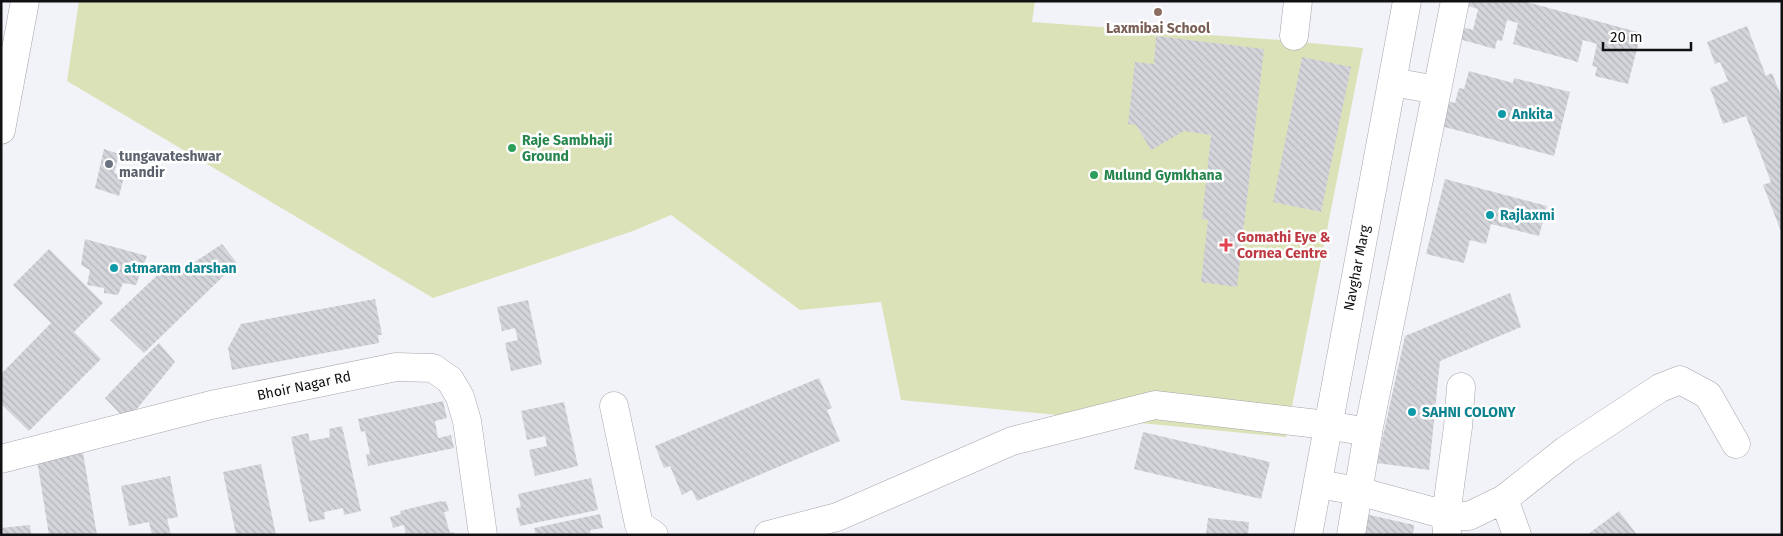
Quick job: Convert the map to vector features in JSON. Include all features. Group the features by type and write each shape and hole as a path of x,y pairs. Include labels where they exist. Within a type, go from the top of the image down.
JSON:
{"street":[{"path":"1,130 25,1"},
{"path":"1294,36 1298,1"},
{"name":"Navghar Marg","path":"1308,535 1406,1"},
{"path":"1351,535 1368,432 1455,1"},
{"path":"1392,82 1437,90"},
{"path":"1346,322 1388,331"},
{"name":"Bhoir Nagar Rd","path":"1,459 210,405 396,367 433,368 450,380 460,397 467,421 483,535"},
{"path":"1318,484 1358,491 1447,525 1504,499 1566,450 1660,388 1680,380 1708,395 1736,444"},
{"path":"1447,525 1461,387"},
{"path":"768,535 837,517 1012,441 1154,405 1327,425 1368,432"},
{"path":"614,406 638,526 654,535"},
{"path":"1504,499 1517,535"}],"green space":[{"path":"79,1 1035,1 1032,22 1363,48 1286,437 901,400 881,302 800,310 671,215 633,231 433,298 67,81"}],"building":[{"path":"1469,1 1523,1 1641,33 1628,84 1595,76 1597,67 1592,66 1597,44 1583,40 1578,62 1513,44 1518,23 1507,20 1502,41 1497,40 1495,49 1459,39 1462,27 1473,30 1478,9 1468,6"},
{"path":"1747,26 1766,76 1772,73 1782,98 1782,234 1763,185 1771,182 1746,116 1723,124 1710,88 1728,81 1720,62 1715,64 1707,42"},
{"path":"1156,36 1264,49 1237,287 1201,282 1208,220 1202,219 1211,135 1184,131 1151,150 1136,125 1128,124 1135,62 1154,64"},
{"path":"1302,57 1351,67 1321,212 1273,202"},
{"name":"Ankita","path":"1469,71 1513,83 1514,78 1570,92 1554,156 1437,125 1443,100 1455,103 1459,88 1464,89"},
{"name":"tungavateshwar mandir","path":"104,149 119,154 114,173 124,177 119,196 95,188"},
{"name":"Rajlaxmi","path":"1445,179 1547,206 1539,236 1491,224 1486,244 1470,240 1464,263 1426,254"},
{"name":"atmaram darshan","path":"85,239 147,256 136,285 123,283 118,295 104,293 104,288 87,285 90,270 81,265"},
{"path":"222,244 237,263 144,353 110,320 170,263 178,273"},
{"path":"49,249 103,303 74,332 101,359 29,431 1,404 1,374 51,323 13,285"},
{"name":"SAHNI COLONY","path":"1510,293 1521,327 1440,361 1429,470 1377,463 1405,336"},
{"path":"375,299 382,335 378,335 379,343 232,370 228,348 241,324"},
{"path":"528,300 542,364 511,371 505,343 518,340 515,328 502,331 497,307"},
{"path":"159,343 175,362 127,421 105,398"},
{"path":"819,378 832,408 827,410 840,441 697,501 692,490 682,495 670,466 664,468 655,446"},
{"path":"443,401 447,418 435,421 438,438 451,435 454,448 368,466 366,454 370,454 365,431 361,432 358,419"},
{"path":"564,402 578,466 535,476 529,450 547,446 545,436 527,440 521,411"},
{"path":"342,426 361,511 344,515 343,508 324,512 325,519 309,522 291,437 308,433 310,441 330,437 329,429"},
{"path":"1143,432 1270,462 1261,499 1134,469"},
{"path":"83,453 97,535 49,535 37,460"},
{"path":"261,464 276,535 236,535 223,472"},
{"path":"170,476 178,517 167,519 171,535 152,535 149,522 129,526 121,486"},
{"path":"591,478 598,510 520,526 516,508 521,507 518,494"},
{"path":"446,501 449,511 444,512 450,533 454,532 455,535 406,535 404,525 393,528 390,517 401,514 400,511"},
{"path":"1619,511 1637,535 1587,535"},
{"path":"1361,513 1414,525 1413,535 1357,535"},
{"path":"600,514 603,528 590,530 591,535 536,535 534,528"},
{"path":"1208,518 1249,522 1248,535 1206,535"},
{"path":"30,525 31,535 1,535 1,528"}],"place":[{"name":"Laxmibai School","path":"1158,12"},
{"name":"Ankita","path":"1502,114"},
{"name":"Raje Sambhaji Ground","path":"512,148"},
{"name":"tungavateshwar mandir","path":"109,164"},
{"name":"Mulund Gymkhana","path":"1094,175"},
{"name":"Rajlaxmi","path":"1490,215"},
{"name":"Gomathi Eye & Cornea Centre","path":"1226,245"},
{"name":"atmaram darshan","path":"114,268"},
{"name":"SAHNI COLONY","path":"1412,412"}]}
